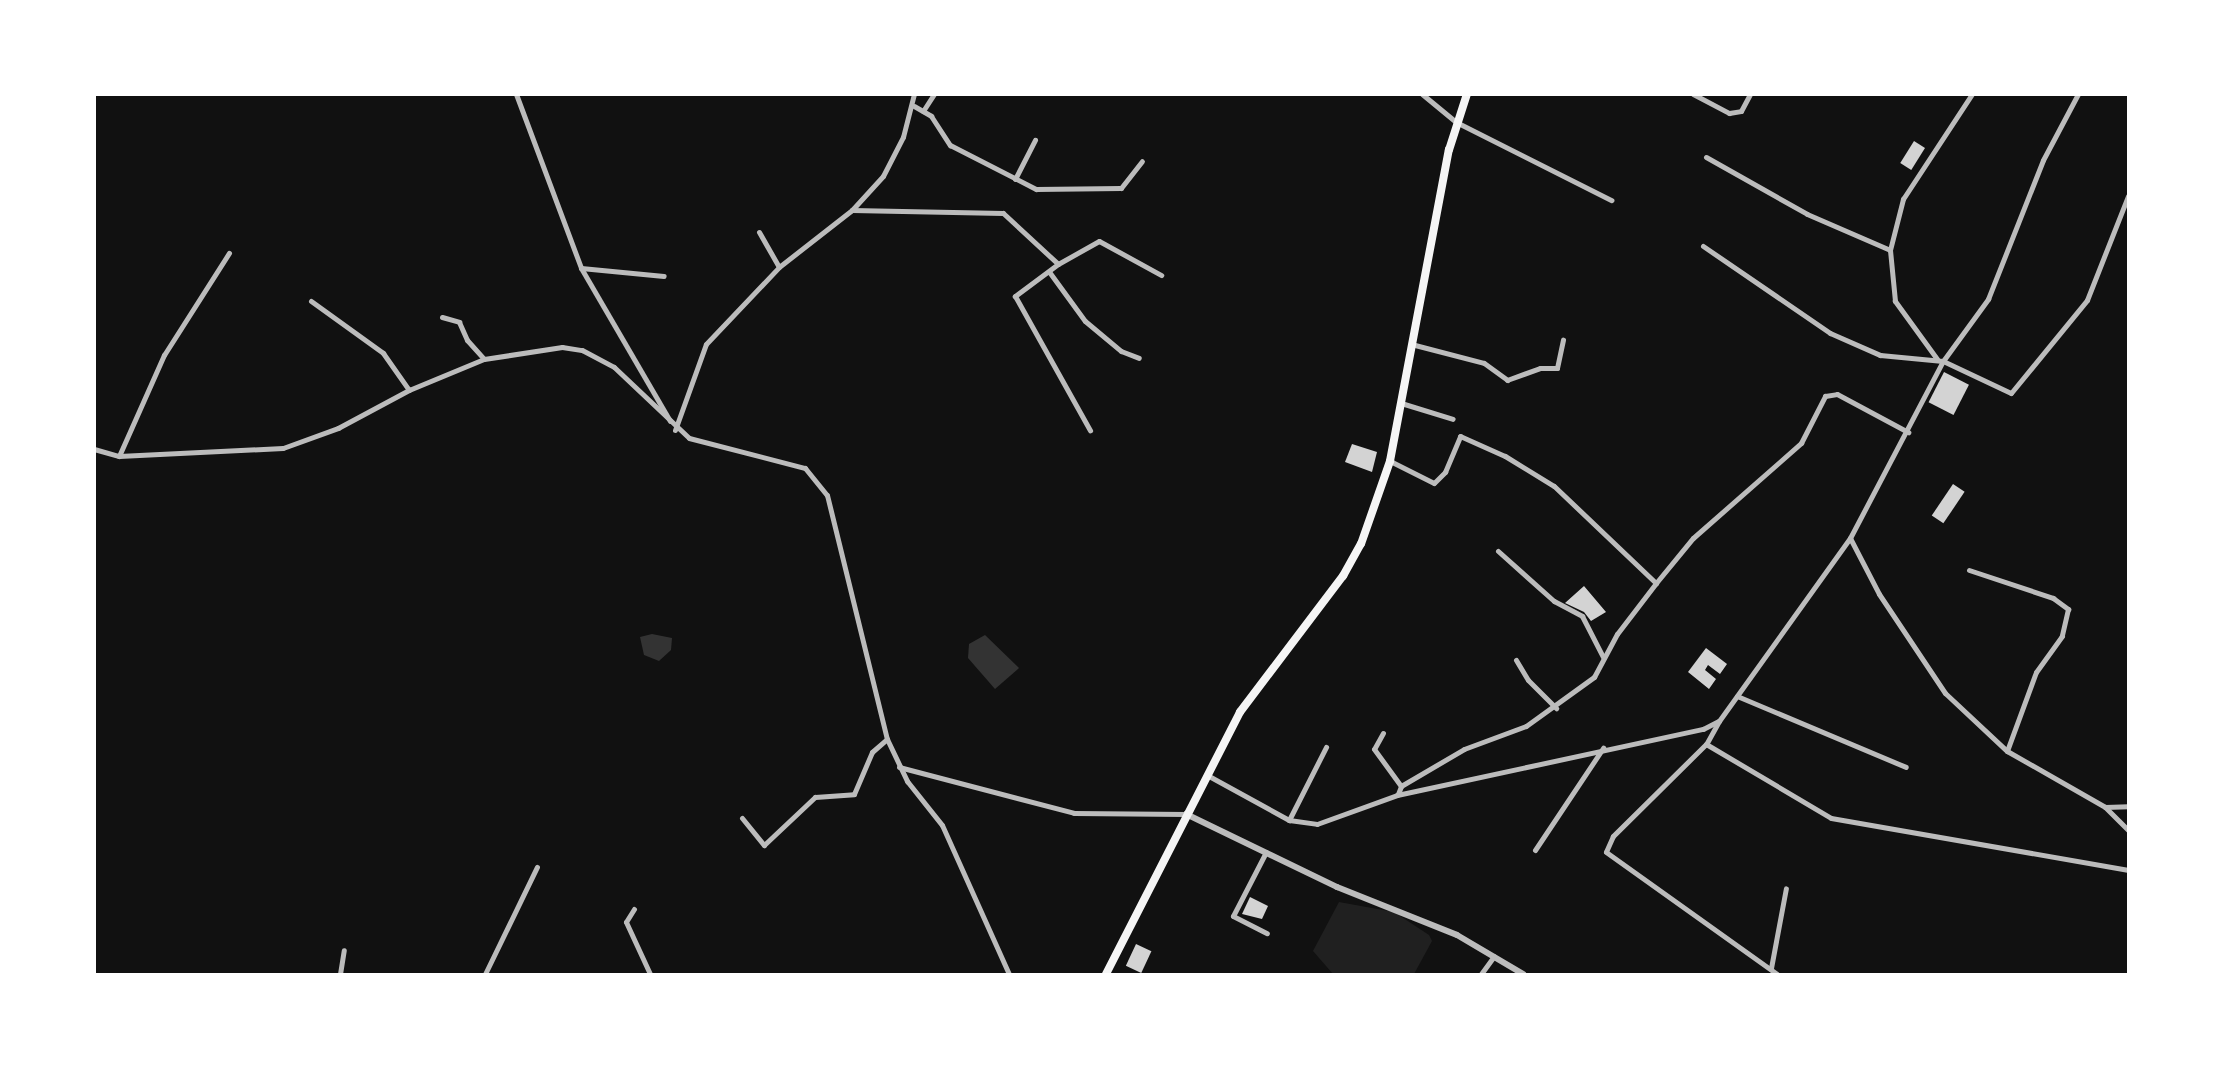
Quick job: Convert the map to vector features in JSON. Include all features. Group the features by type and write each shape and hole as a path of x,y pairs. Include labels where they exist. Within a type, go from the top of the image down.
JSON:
{"main road":[{"path":"1106,975 1186,814 1253,692 1353,561 1390,461 1456,122 1467,94"}],"street":[{"path":"516,94 581,268 676,430"},
{"path":"676,430 706,344 779,267 852,210 883,176 914,106 914,94"},
{"path":"923,111 934,94"},
{"path":"1422,94 1456,122 1611,200"},
{"path":"1693,94 1729,113 1741,111 1750,94"},
{"path":"1940,360 1895,301 1889,250 1903,198 1972,94"},
{"path":"1777,975 1771,968 1606,852 1613,836 1706,744 1719,721 1850,538 1908,432 1940,360 2002,272 2043,160 2078,94"},
{"path":"914,106 923,111 950,145 1036,189 1121,188 1143,161"},
{"path":"1014,179 1035,140"},
{"path":"1706,156 1807,214 1889,250"},
{"path":"1703,246 1830,333 1880,355 1940,360 2011,393 2087,300 2129,196"},
{"path":"852,210 1003,213 1058,264"},
{"path":"759,232 779,267"},
{"path":"1090,430 1015,296 1050,273 1058,264 1099,241 1161,275"},
{"path":"119,456 164,355 229,253"},
{"path":"581,268 664,276"},
{"path":"1050,273 1085,321 1121,351 1139,358"},
{"path":"311,301 383,353 409,390"},
{"path":"443,317 459,322 467,340 484,359"},
{"path":"1411,344 1484,363 1507,380 1540,368 1557,368 1563,340"},
{"path":"94,449 119,456 283,448 338,428 409,390 484,359 540,347 582,350 614,367 676,430 727,451 794,462 823,484 887,739 900,767 942,825 1009,975"},
{"path":"1397,795 1401,786 1464,749 1526,726 1556,708 1594,677 1603,657 1656,583 1693,538 1801,443 1825,396 1837,394 1908,432"},
{"path":"1401,403 1453,419"},
{"path":"1390,461 1434,483 1445,472 1460,436 1505,456 1554,486 1656,583"},
{"path":"1850,538 1879,594 1945,693 2007,751 2105,807 2129,830"},
{"path":"1498,551 1554,601 1582,616 1603,657"},
{"path":"1969,570 2053,598 2068,608 2062,636 2036,672 2007,751"},
{"path":"1516,660 1528,680 1556,708"},
{"path":"1737,696 1906,767"},
{"path":"1207,775 1289,820 1317,824 1397,795 1603,747 1703,729 1719,721"},
{"path":"1384,733 1374,749 1401,786"},
{"path":"742,818 764,845 815,797 854,794 872,752 887,739"},
{"path":"1706,744 1831,818 2129,870"},
{"path":"1289,820 1326,747"},
{"path":"1535,850 1603,747"},
{"path":"900,767 1074,813 1186,814 1337,887 1457,935 1522,975"},
{"path":"2105,807 2129,806"},
{"path":"1266,852 1233,916 1267,933"},
{"path":"485,975 537,867"},
{"path":"1771,968 1786,888"},
{"path":"634,909 626,922 650,975"},
{"path":"340,975 344,950"},
{"path":"1481,975 1494,956"}],"shaded area":[{"path":"652,634 672,638 671,650 659,661 644,655 640,637"},
{"path":"985,635 1019,668 995,689 968,658 969,644"},
{"path":"1339,902 1394,912 1429,935 1432,941 1414,974 1333,974 1313,951"}],"building":[{"path":"1914,141 1925,148 1911,170 1900,163"},
{"path":"1944,372 1969,385 1954,415 1929,402"},
{"path":"1352,444 1377,452 1372,472 1345,462"},
{"path":"1953,484 1965,492 1943,523 1932,516"},
{"path":"1584,586 1606,612 1591,621 1584,612 1565,603"},
{"path":"1706,648 1727,664 1720,674 1708,665 1705,670 1716,679 1709,689 1688,672"},
{"path":"1250,897 1268,906 1262,919 1242,914"},
{"path":"1136,944 1151,951 1141,973 1126,966"}]}
